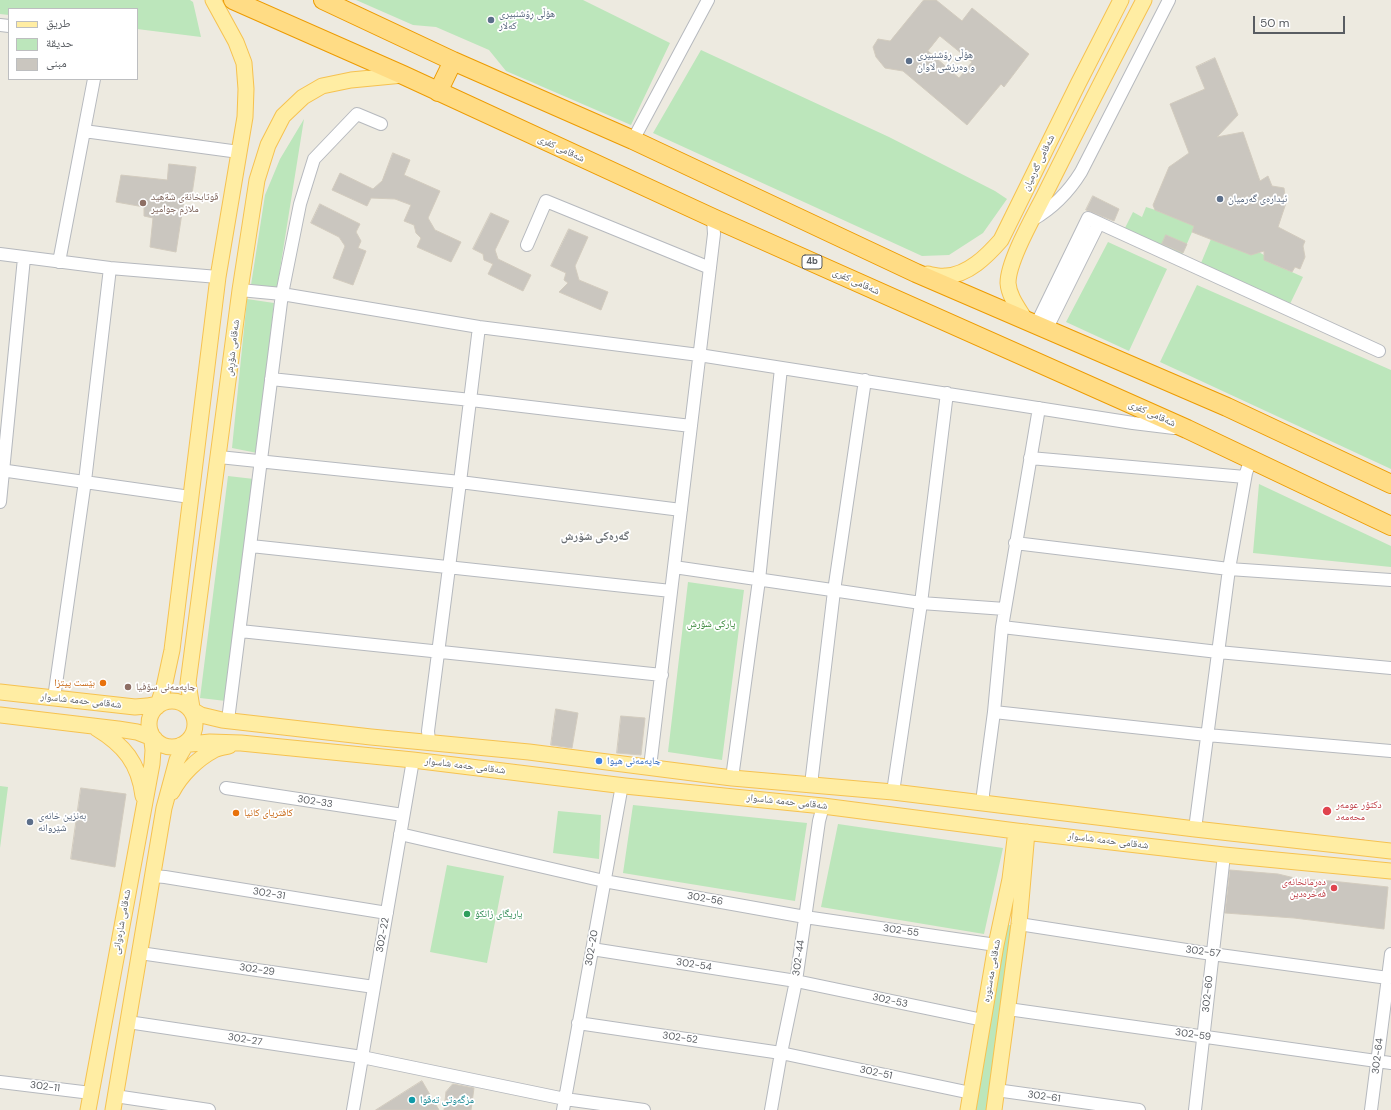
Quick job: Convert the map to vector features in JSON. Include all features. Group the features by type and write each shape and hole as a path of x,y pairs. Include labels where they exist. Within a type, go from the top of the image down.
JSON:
{"highway":[{"name":"شەقامی کفری","path":"233,0 403,75 713,218 1187,429 1391,526"},
{"path":"322,0 453,61 633,140 916,273 1227,407 1391,484"},
{"path":"438,92 453,61"}],"main road":[{"path":"159,705 172,650 218,277 245,117 246,96 244,63 236,42 213,0"},
{"name":"شەقامی گەرمیان","path":"916,273 946,276 963,271 983,259 1001,240 1078,84 1122,0"},
{"name":"شەقامی گەرمیان","path":"1036,325 1013,299 1008,283 1011,265 1032,220 1144,0"},
{"name":"شەقامی شۆڕش","path":"192,711 188,683 240,290 257,180 268,145 283,116 303,97 322,86 351,80 403,75"},
{"path":"235,176 257,180"},
{"path":"172,650 192,653"},
{"name":"شەقامی حەمە شاسوار","path":"0,692 135,707 159,705"},
{"path":"114,1103 165,803 177,760 195,729 192,711 184,704 177,701 170,701 159,705 152,712 150,719 149,726 152,737"},
{"name":"شەقامی حەمە شاسوار","path":"192,711 210,718 372,737 429,741 529,752 732,778 893,792 1388,851"},
{"path":"0,715 137,732 152,737 160,744 167,746 174,747 185,744"},
{"path":"90,725 110,737 118,744 133,763 142,785 143,810 162,820"},
{"name":"شەقامی شارەوانی","path":"88,1110 152,764 152,737"},
{"path":"368,756 372,737"},
{"name":"شەقامی حەمە شاسوار","path":"185,744 210,742 241,743 413,760 622,785 823,806 1224,855 1388,871"},
{"path":"165,803 178,780 194,764 214,750 241,743"},
{"name":"شەقامی مەستورە","path":"968,1110 996,945 1016,880 1022,831"},
{"path":"1388,851 1390,863 1388,871"},
{"name":"شەقامی مەستورە","path":"994,1110 1019,924 1016,880"}],"street":[{"path":"633,140 708,0"},
{"path":"1032,220 1055,205 1074,184 1169,0"},
{"path":"59,262 94,80"},
{"path":"228,720 282,294 300,204 314,159 357,114 381,124"},
{"path":"84,131 239,152"},
{"path":"527,245 546,201 710,268"},
{"path":"650,767 714,234 713,218"},
{"path":"1036,325 1093,220 1378,351"},
{"path":"0,254 110,268 218,277"},
{"path":"0,502 1,470 24,258"},
{"path":"54,698 85,481 110,268"},
{"path":"240,290 282,294 479,327 700,355 1133,423 1187,429"},
{"path":"429,741 428,731 479,327"},
{"path":"732,778 759,580 781,368"},
{"path":"271,379 470,400 691,426"},
{"path":"812,785 834,591 865,380"},
{"path":"893,792 921,604 947,393"},
{"path":"983,803 1004,609 1038,408"},
{"path":"219,457 460,482 681,510"},
{"path":"1030,458 1245,477"},
{"path":"1195,829 1229,568 1245,477 1251,459"},
{"path":"1,470 190,497"},
{"path":"1015,543 1229,568 1391,580"},
{"path":"251,546 671,591"},
{"path":"674,567 921,604 1004,609"},
{"path":"1002,627 1218,652 1391,668"},
{"path":"240,631 662,675"},
{"path":"994,712 1207,735 1391,751"},
{"name":"302-22","path":"353,1110 413,760"},
{"name":"302-20","path":"564,1105 622,785"},
{"name":"302-33","path":"226,788 403,815"},
{"name":"302-44","path":"771,1110 796,981 819,821 823,806"},
{"name":"302-56","path":"400,834 604,882 805,917"},
{"name":"302-60","path":"1195,1110 1224,855"},
{"name":"302-31","path":"152,876 386,913"},
{"name":"302-55","path":"805,917 996,945"},
{"name":"302-57","path":"1019,924 1212,954 1388,978"},
{"name":"302-54","path":"592,949 796,981"},
{"name":"302-29","path":"140,953 374,987"},
{"name":"302-64","path":"1371,1110 1391,954"},
{"name":"302-53","path":"796,981 983,1020"},
{"name":"302-59","path":"1008,1009 1391,1063"},
{"name":"302-27","path":"128,1022 362,1057 564,1105 644,1110"},
{"name":"302-52","path":"578,1023 781,1053"},
{"name":"302-51","path":"781,1053 971,1093"},
{"name":"302-11","path":"0,1082 91,1093"},
{"name":"302-61","path":"996,1090 1140,1110"},
{"path":"114,1103 209,1110"}],"green space":[{"path":"0,0 190,0 193,2 201,37 138,29 138,8 8,8 8,15 0,14"},
{"path":"356,0 583,0 670,43 631,125 506,71 489,50 436,27 413,25"},
{"path":"701,50 889,137 995,191 1007,199 983,233 949,255 922,256 653,133"},
{"path":"304,119 277,288 251,285 265,195 280,159"},
{"path":"1146,207 1196,223 1182,255 1125,228 1133,212 1142,217"},
{"path":"1211,239 1257,251 1264,255 1265,260 1303,277 1290,304 1201,263"},
{"path":"1108,242 1167,269 1129,351 1066,322"},
{"path":"1197,285 1391,370 1391,469 1160,362"},
{"path":"247,299 274,303 257,453 232,448"},
{"path":"228,476 254,479 226,701 200,698"},
{"path":"1259,484 1391,546 1391,567 1253,553"},
{"name":"پارکی شۆرش","path":"688,582 744,590 722,760 668,752"},
{"path":"0,786 8,787 0,848"},
{"path":"633,805 807,823 795,901 623,873"},
{"path":"558,811 601,815 599,859 553,853"},
{"path":"838,824 1003,848 984,934 821,907"},
{"name":"یاریگای زانکۆ","path":"447,865 504,876 487,963 430,952"},
{"path":"1006,925 1011,925 989,1110 976,1110"}],"building":[{"name":"هۆڵی ڕۆشنبیری و وەرزشی لاوان","path":"924,0 936,0 962,21 972,8 1029,54 1004,87 1001,84 967,125 903,71 885,68 876,57 873,47 878,39 890,41","holes":["940,36 972,62 959,78 928,51"]},
{"name":"ئیدارەی گەرمیان","path":"1215,58 1238,115 1217,137 1243,132 1260,181 1268,176 1272,186 1284,188 1286,203 1278,227 1305,241 1303,246 1305,257 1300,269 1295,267 1292,272 1264,260 1264,251 1251,255 1192,232 1194,226 1155,210 1153,205 1169,167 1189,153 1170,104 1205,89 1196,67"},
{"path":"393,153 410,160 404,175 440,191 428,218 435,230 461,242 451,262 417,247 421,238 416,233 414,225 404,221 411,205 395,199 371,198 367,206 332,190 340,173 373,189 382,181"},
{"path":"169,164 196,167 191,201 184,200 176,252 150,247 153,218 144,216 144,207 116,202 121,175 167,180"},
{"path":"1093,196 1119,209 1114,221 1086,210"},
{"path":"320,204 360,224 356,232 361,241 358,248 366,251 353,285 333,278 345,246 339,237 311,223"},
{"path":"491,213 509,221 495,250 498,259 531,275 523,291 488,274 493,264 484,260 483,254 473,249"},
{"path":"569,229 588,237 575,266 579,280 608,292 601,310 559,292 568,283 564,280 566,273 551,266"},
{"path":"1166,235 1187,244 1183,253 1162,244"},
{"path":"556,709 578,713 572,748 551,745"},
{"path":"621,716 645,718 641,755 617,753"},
{"path":"81,788 126,794 115,867 71,859"},
{"path":"1230,870 1278,874 1299,879 1388,887 1384,929 1294,918 1225,913"},
{"path":"422,1081 439,1110 376,1110"},
{"path":"453,1084 474,1088 471,1110 444,1110 446,1092"}],"place":[{"name":"هۆڵی ڕۆشنبیری کەلار","path":"491,20"},
{"name":"هۆڵی ڕۆشنبیری و وەرزشی لاوان","path":"909,61"},
{"name":"ئیدارەی گەرمیان","path":"1220,199"},
{"name":"قوتابخانةى شةهيد ملازم جوامير","path":"143,203"},
{"name":"بێست پیتزا","path":"103,683"},
{"name":"چاپەمەنی سۆفیا","path":"128,687"},
{"name":"چاپەمەنی هیوا","path":"599,761"},
{"name":"دکتۆر عومەر محەمەد","path":"1327,811"},
{"name":"کافتریای کانیا","path":"236,813"},
{"name":"بەنزین خانەی شێروانە","path":"30,822"},
{"name":"دەرمانخانەی فەخرەدین","path":"1334,888"},
{"name":"یاریگای زانکۆ","path":"467,914"},
{"name":"مزگه‌وتی ته‌قوا","path":"412,1100"}],"district":[{"name":"گەرەکی شۆرش","path":"595,537"}]}
